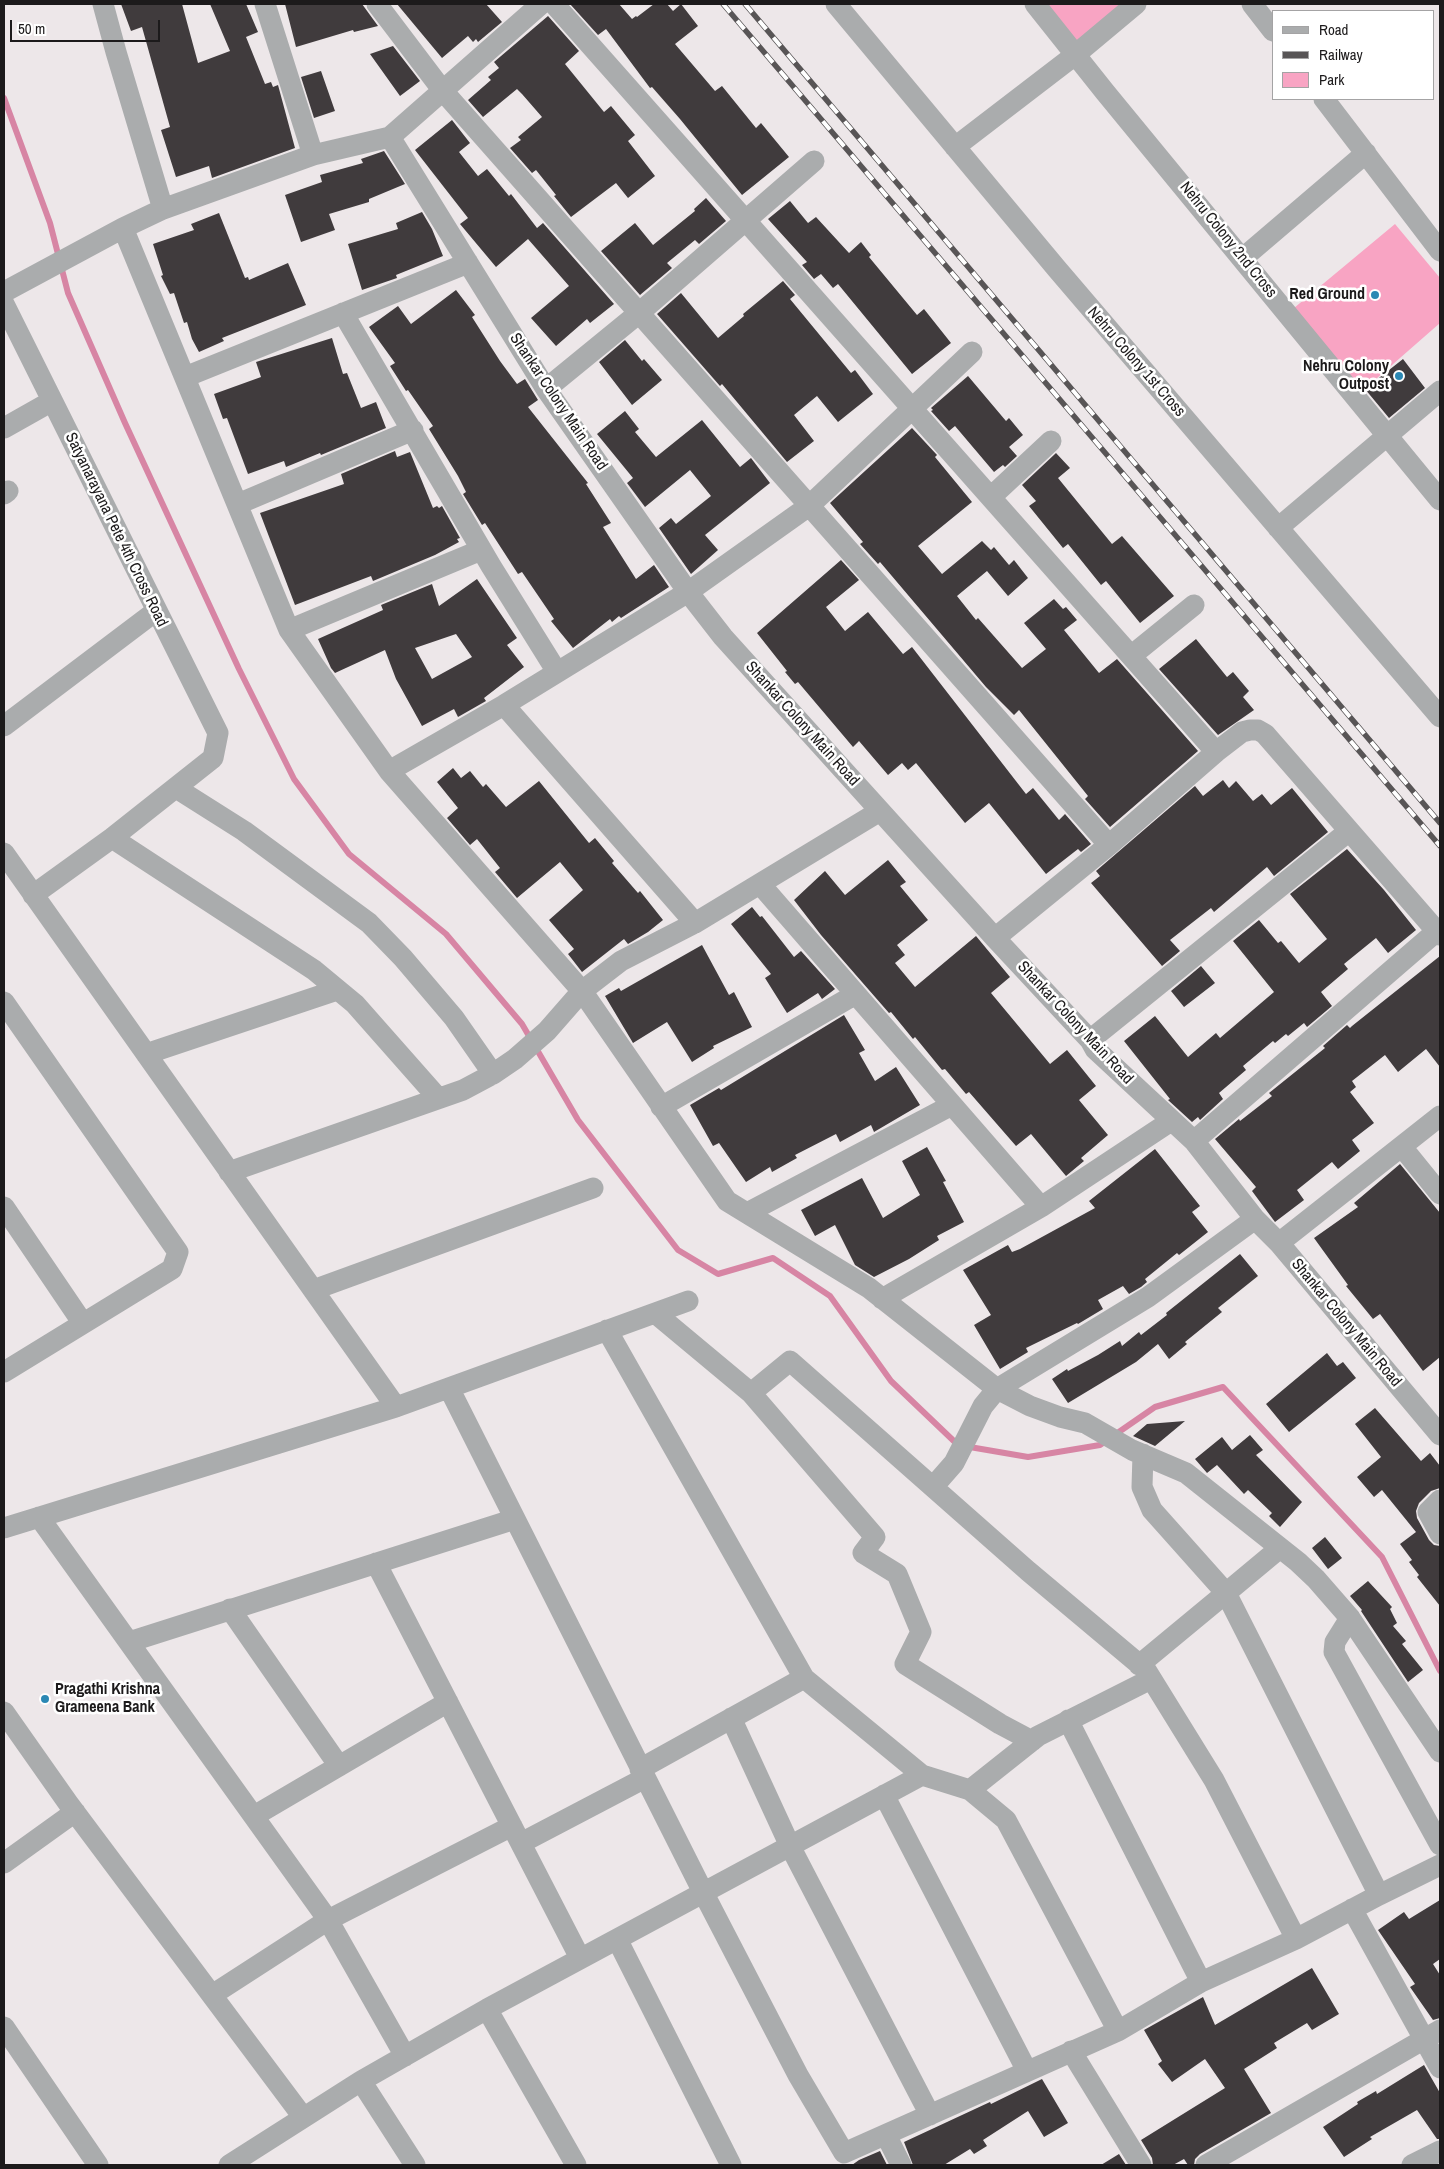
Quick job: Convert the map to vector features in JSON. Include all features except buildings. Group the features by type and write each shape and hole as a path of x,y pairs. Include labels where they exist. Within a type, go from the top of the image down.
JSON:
{"street":[{"path":"103,4 163,210"},
{"path":"266,4 313,156"},
{"path":"377,4 443,91 1108,845"},
{"path":"4,292 123,228 163,210 313,156 390,137 541,4"},
{"path":"554,4 1216,752"},
{"name":"Nehru Colony 1st Cross","path":"836,4 955,147 1440,717"},
{"name":"Nehru Colony 2nd Cross","path":"1035,4 1440,500"},
{"path":"955,147 1075,55 1136,4"},
{"path":"1252,4 1272,30"},
{"path":"1325,100 1440,251"},
{"name":"Shankar Colony Main Road","path":"390,137 546,389 688,592 723,637 995,938 1090,1040 1095,1049 1194,1141 1256,1219 1279,1243 1440,1435"},
{"path":"1243,258 1366,153"},
{"path":"546,389 639,314 747,222 814,161"},
{"path":"123,228 290,630 389,771 582,991 727,1201 869,1288 997,1389 1030,1406 1084,1423 1138,1452 1186,1473 1316,1579 1350,1618 1440,1752"},
{"path":"185,377 468,263"},
{"name":"Satyanarayana Pete 4th Cross Road","path":"4,304 218,733 213,758 176,788"},
{"path":"343,314 482,550 557,672"},
{"path":"389,771 504,705 688,592 809,506 972,352"},
{"path":"1278,528 1440,392"},
{"path":"4,428 52,401"},
{"path":"238,504 413,430"},
{"path":"991,497 1051,441"},
{"path":"290,630 482,550"},
{"path":"1131,656 1194,605"},
{"path":"4,726 156,611"},
{"path":"504,705 695,923"},
{"path":"995,938 1242,732 1258,730 1266,734 1439,932 1194,1141"},
{"path":"34,895 176,788 244,831 369,923 403,958 454,1018 493,1074"},
{"path":"229,1172 463,1090 493,1074 514,1060 547,1032 582,991 621,962 695,923 880,811"},
{"path":"1090,1040 1349,831"},
{"path":"112,838 314,970 355,1004 438,1098"},
{"path":"4,853 396,1407"},
{"path":"760,884 1041,1207"},
{"path":"146,1054 337,990"},
{"path":"661,1107 856,994"},
{"path":"4,1002 178,1252 172,1269 82,1322 4,1372"},
{"path":"747,1213 952,1105"},
{"path":"1279,1243 1440,1116"},
{"path":"882,1299 1041,1207 1171,1121"},
{"path":"1402,1147 1440,1194"},
{"path":"313,1290 593,1188"},
{"path":"4,1206 82,1322"},
{"path":"933,1487 945,1474 963,1446 983,1406 997,1389 1148,1297 1256,1219"},
{"path":"4,1528 396,1407 688,1301"},
{"path":"655,1313 751,1393 875,1537 863,1553 897,1574 921,1632 905,1664 1000,1724 1032,1740"},
{"path":"607,1330 804,1678 922,1775 970,1790 1006,1820 1118,2030"},
{"path":"751,1393 790,1361 1145,1672 1214,1780 1296,1939"},
{"path":"448,1388 703,1892 798,2075 844,2153 1118,2030 1201,1982 1296,1939 1440,1865"},
{"path":"1138,1452 1142,1487 1152,1510 1226,1592 1379,1895"},
{"path":"1440,1500 1428,1512 1440,1534"},
{"path":"39,1517 328,1920 405,2056"},
{"path":"129,1642 515,1519"},
{"path":"970,1790 1032,1740 1145,1672 1226,1592 1280,1548"},
{"path":"376,1563 580,1958"},
{"path":"230,1609 340,1766"},
{"path":"1350,1618 1335,1642 1334,1652 1440,1845"},
{"path":"212,1995 328,1920 516,1834 643,1773 732,1718 804,1678"},
{"path":"254,1816 448,1702"},
{"path":"4,1712 75,1812 303,2117"},
{"path":"732,1718 790,1846 930,2115"},
{"path":"1068,1720 1201,1982"},
{"path":"230,2165 257,2158 303,2117 361,2081 487,2009 922,1775"},
{"path":"884,1795 1027,2072"},
{"path":"4,1864 75,1812"},
{"path":"1352,1909 1432,2034 1440,2068"},
{"path":"616,1939 731,2165"},
{"path":"487,2009 576,2165"},
{"path":"4,2027 98,2165"},
{"path":"1206,2165 1432,2034"},
{"path":"1071,2052 1140,2165"},
{"path":"361,2081 415,2165"},
{"path":"886,2135 901,2165"},
{"path":"1412,2165 1440,2151"}],"green space":[{"path":"1040,4 1129,4 1075,49"},
{"name":"Red Ground","path":"1395,224 1440,278 1440,323 1360,393 1288,313"}],"waterway":[{"path":"4,98 50,223 68,293 125,423 239,669 294,779 349,854 446,934 522,1024 578,1120 678,1250 718,1274 773,1258 830,1296 891,1381 958,1445 1028,1457 1100,1445 1155,1407 1223,1387 1382,1557 1440,1671"}],"railway":[{"path":"723,4 1440,846"},
{"path":"745,4 1440,823"}],"place":[{"name":"Red Ground","path":"1375,295"},
{"name":"Nehru Colony Outpost","path":"1399,376"},
{"name":"Pragathi Krishna Grameena Bank","path":"45,1699"}]}
